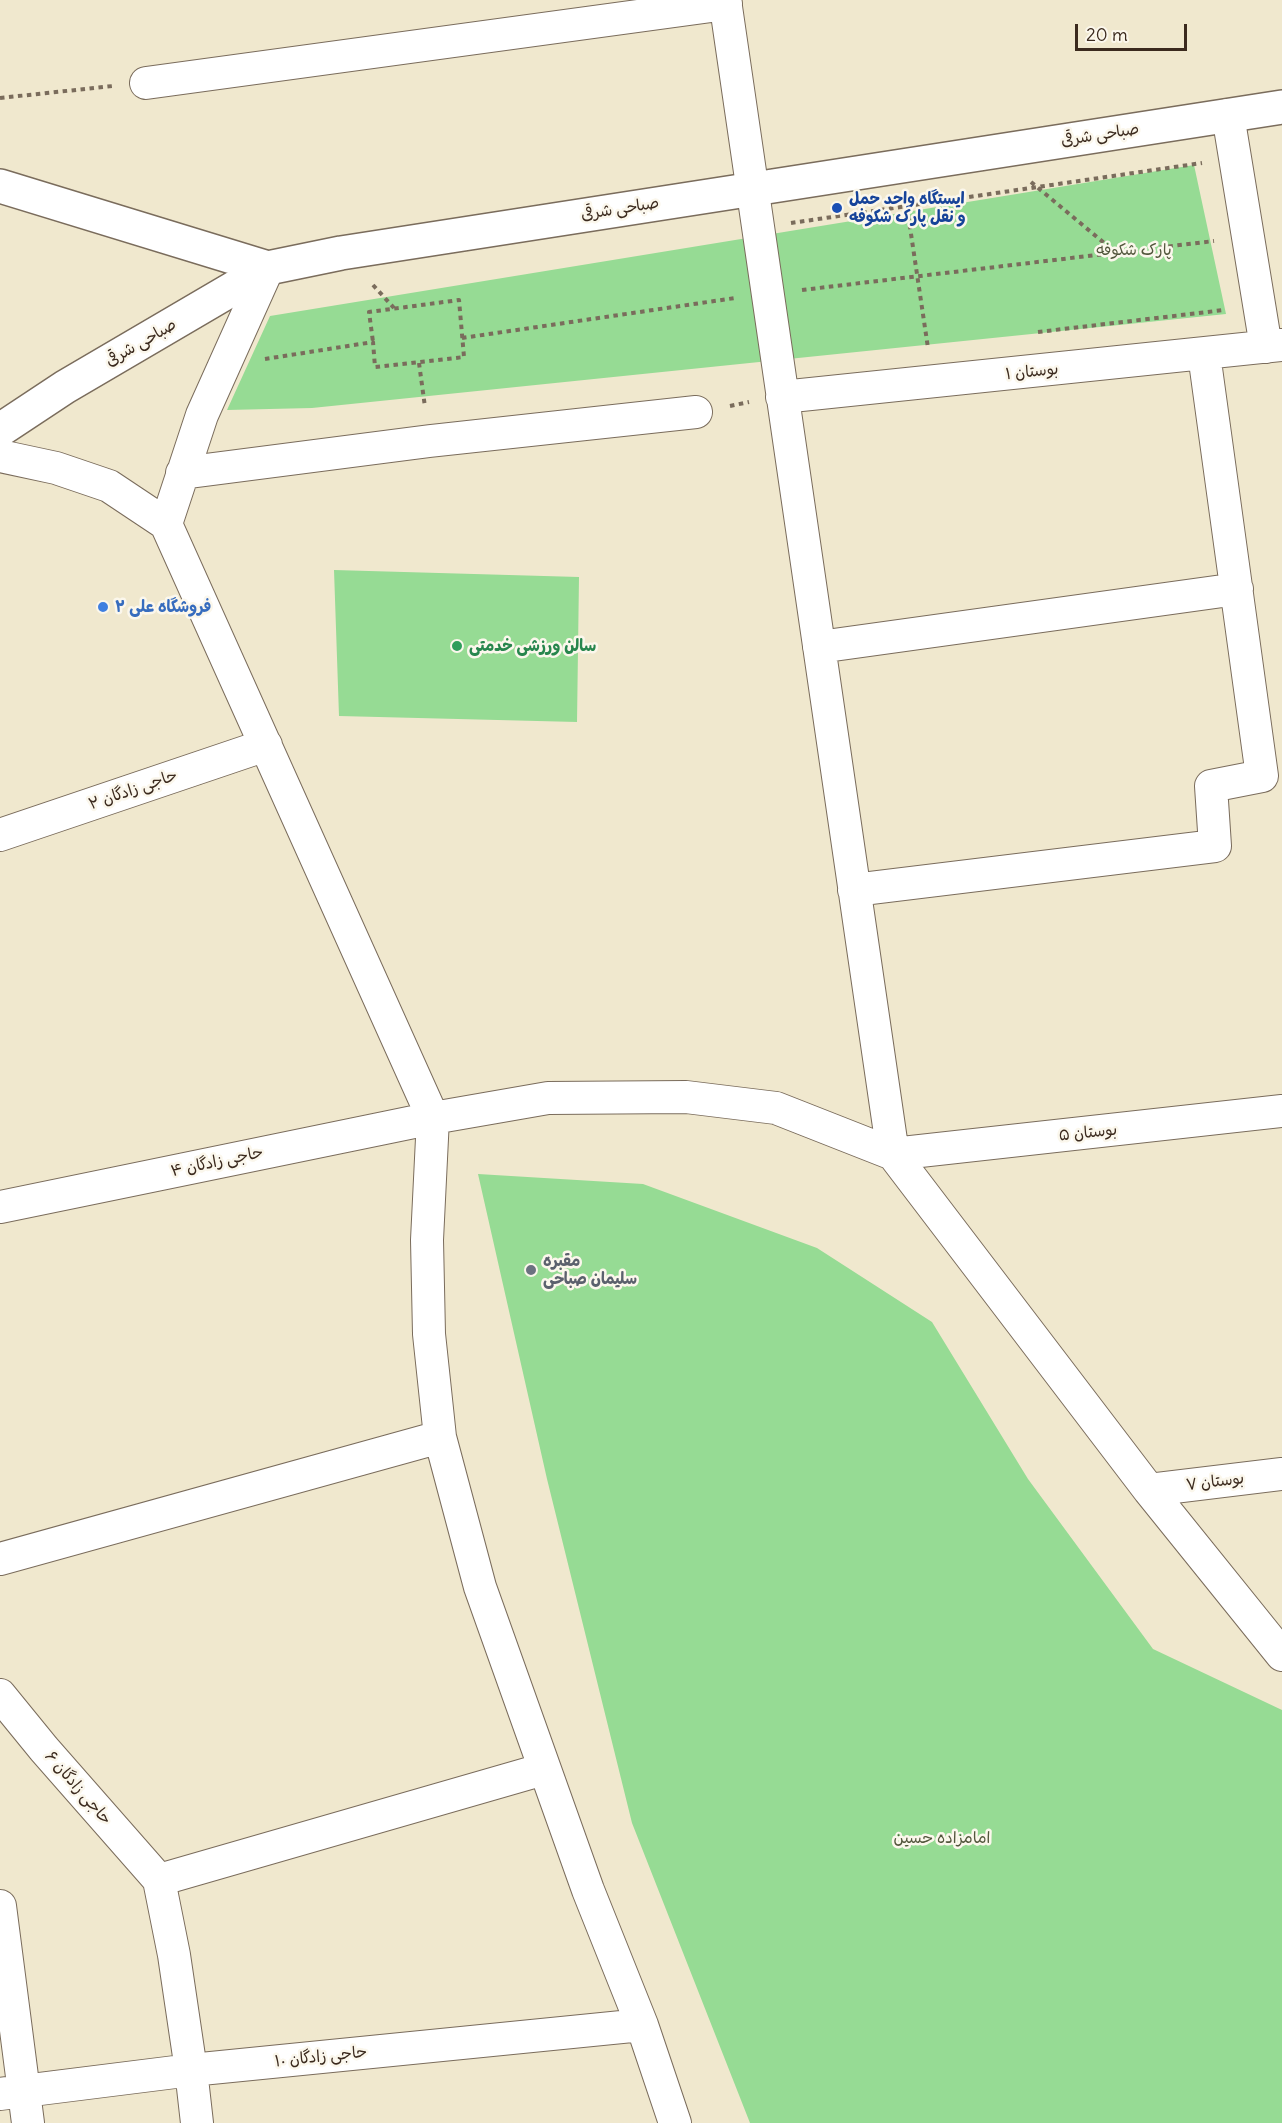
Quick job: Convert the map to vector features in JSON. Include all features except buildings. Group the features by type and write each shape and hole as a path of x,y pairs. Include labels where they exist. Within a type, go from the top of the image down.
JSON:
{"main road":[{"name":"صباحی شرقی","path":"0,430 65,387 268,268 342,253 1282,107"},
{"path":"0,186 268,268"}],"street":[{"path":"147,83 726,2 893,1154 1149,1490 1282,1655"},
{"path":"1228,115 1248,237 1274,346"},
{"path":"166,524 202,416 268,268"},
{"name":"بوستان ۱","path":"783,397 1274,346"},
{"path":"854,890 1215,846 1211,786 1272,775 1237,589 1204,354"},
{"path":"182,473 430,441 696,412"},
{"path":"0,456 56,468 109,486 166,524 433,1118 427,1240 429,1334 440,1437 480,1587 588,1890 642,2025 675,2123"},
{"path":"819,647 1237,589"},
{"name":"حاجی زادگان ۲","path":"0,835 266,746"},
{"name":"حاجی زادگان ۴","path":"0,1207 433,1118 548,1098 686,1097 776,1108 893,1154"},
{"name":"بوستان ۵","path":"893,1154 1282,1111"},
{"path":"0,1559 440,1437"},
{"name":"بوستان ۷","path":"1149,1490 1282,1474"},
{"name":"حاجی زادگان ۶","path":"0,1695 159,1880"},
{"path":"197,2123 174,1955 159,1880 544,1769"},
{"path":"0,1906 12,2093 28,2123"},
{"name":"حاجی زادگان ۱۰","path":"12,2093 191,2070 642,2025"}],"path":[{"path":"0,99 147,83"},
{"path":"993,151 1116,252"},
{"path":"758,227 1235,158"},
{"path":"900,165 932,382"},
{"path":"462,338 767,294 1248,237"},
{"path":"459,300 464,357 375,367 372,342 369,312 459,300"},
{"path":"224,365 372,342"},
{"path":"419,363 430,441"},
{"path":"696,412 783,397"}],"green space":[{"name":"پارک شکوفه","path":"1194,165 1226,314 312,408 227,410 270,316"},
{"name":"سالن ورزشی خدمتی","path":"334,570 579,577 577,722 339,716"},
{"name":"امامزاده حسین","path":"478,1174 643,1184 817,1248 932,1322 1028,1479 1153,1649 1282,1710 1282,2123 750,2123 632,1823 547,1479"}],"place":[{"name":"ایستگاه واحد حمل و نقل پارک شکوفه","path":"837,208"},
{"name":"فروشگاه علی ۲","path":"103,607"},
{"name":"سالن ورزشی خدمتی","path":"457,646"},
{"name":"مقبره سلیمان صباحی","path":"531,1270"}]}
